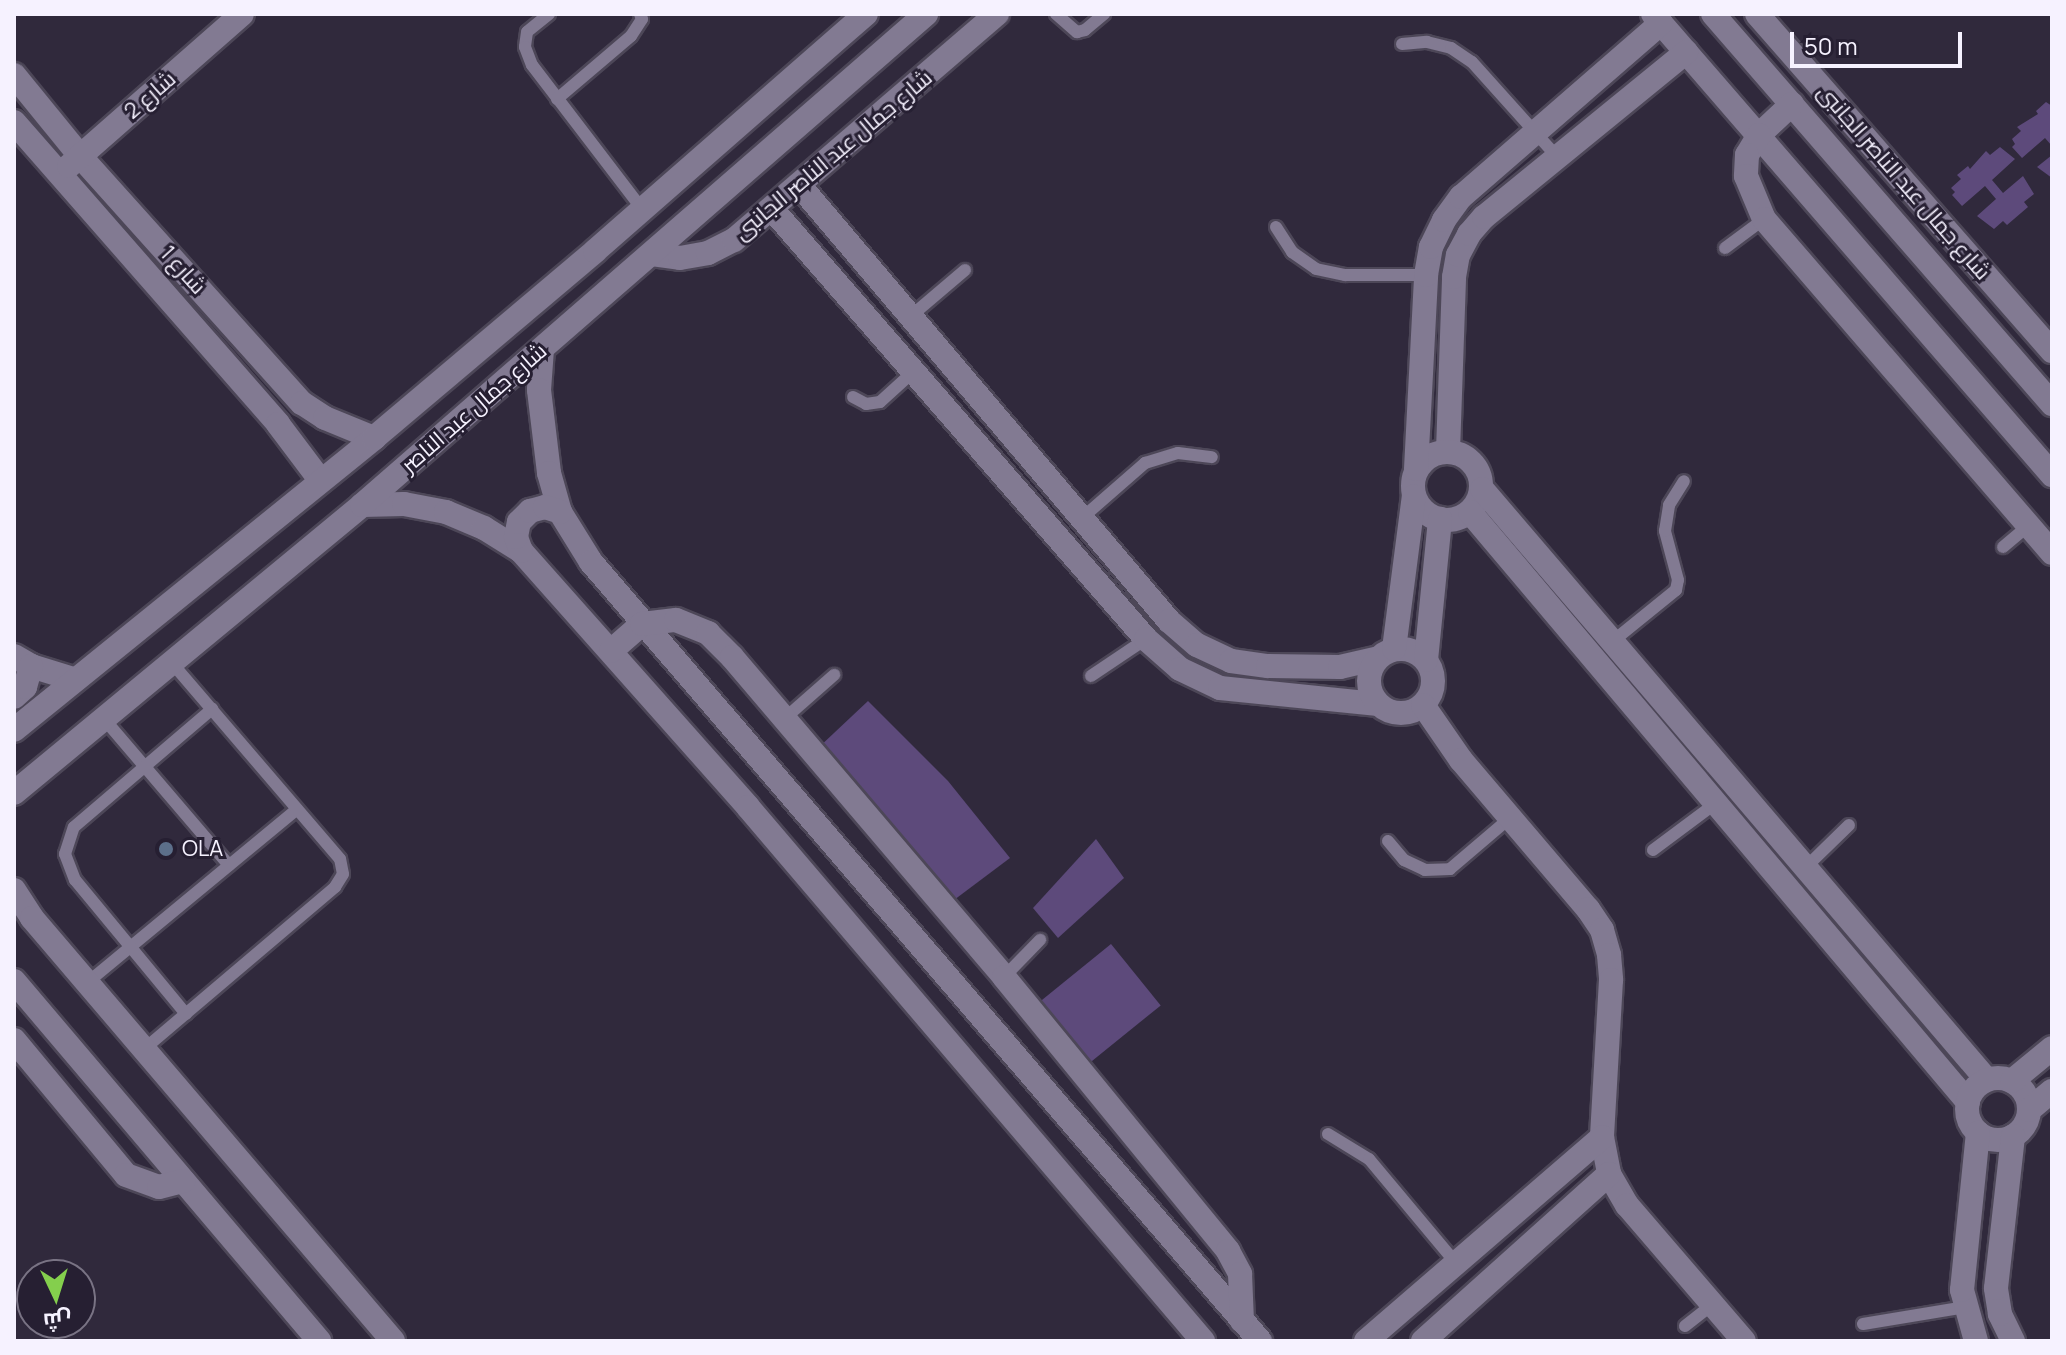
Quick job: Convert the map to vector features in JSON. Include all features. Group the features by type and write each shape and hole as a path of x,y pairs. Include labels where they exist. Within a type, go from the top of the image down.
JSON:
{"street":[{"name":"شارع 2","path":"58,174 242,14"},
{"name":"شارع جمال عبد الناصر","path":"14,730 73,679 374,438 643,210 866,14"},
{"name":"شارع جمال عبد الناصر","path":"14,793 362,505 926,14"},
{"name":"شارع جمال عبد الناصر الجانبى","path":"652,254 680,258 708,253 734,240 997,14"},
{"path":"1713,14 2052,404"},
{"name":"شارع جمال عبد الناصر الجانبى","path":"1757,14 2050,345"},
{"path":"1378,704 1368,682 1385,654 1414,496 1426,275 1431,247 1444,220 1461,197 1536,132 1657,18 2052,475"},
{"path":"1448,451 1454,277 1458,255 1469,234 1484,217 1686,52"},
{"name":"شارع 1","path":"14,75 80,156 302,403 325,418 374,438"},
{"path":"1792,104 1759,135 1747,155 1746,176 1764,219 2052,553"},
{"name":"شارع 1","path":"14,122 278,424 321,481"},
{"path":"800,186 1169,621 1197,645 1231,661 1268,666 1340,667 1385,654 1417,653 1426,660"},
{"path":"772,209 1146,639 1180,669 1220,688 1378,704 1395,713 1423,705 1434,683 1426,660 1440,519"},
{"path":"542,349 539,390 542,432 560,512 591,562 1260,1341"},
{"path":"975,443 1001,422"},
{"path":"1416,469 1430,456 1448,451 1459,453 1477,467 1482,489 1987,1080"},
{"path":"1414,496 1424,511 1440,519 1451,520 1470,512 1482,489"},
{"path":"362,505 404,504 446,512 484,528 521,551 748,807 1203,1341"},
{"path":"521,551 516,537 519,522 530,511 545,507 560,512"},
{"path":"1470,512 1968,1102"},
{"path":"611,651 642,624 676,620 708,633 1004,977 1228,1251 1240,1274 1242,1321"},
{"path":"14,697 25,687 23,661 73,679"},
{"path":"1423,705 1440,734 1588,909 1602,930 1609,955 1602,1137 1609,1174 1627,1205 1744,1341"},
{"path":"748,807 779,781"},
{"path":"14,890 32,918 393,1341"},
{"path":"14,981 319,1341"},
{"path":"14,1040 126,1175 159,1187 183,1181"},
{"path":"2012,1081 2052,1048"},
{"path":"1976,1341 1962,1290 1963,1254 1978,1133 1967,1113 1968,1102 1972,1093 1987,1080 2012,1081 2021,1088 2029,1110"},
{"path":"1978,1133 1995,1140 2013,1136 2022,1129 2029,1110 2052,1091"},
{"path":"2013,1136 1996,1288 2000,1314 2013,1341"},
{"path":"1366,1341 1602,1137"},
{"path":"1423,1341 1609,1174"},
{"path":"1450,1268 1468,1300"}],"lane":[{"path":"549,14 527,32 525,47 532,65 643,210"},
{"path":"557,99 631,36 642,19 640,14"},
{"path":"1056,14 1077,32 1085,30 1104,14"},
{"path":"1402,44 1427,42 1451,48 1472,62 1558,158"},
{"path":"1725,248 1764,219"},
{"path":"1276,227 1292,252 1316,269 1345,275 1426,275"},
{"path":"911,316 965,270"},
{"path":"853,397 866,404 880,402 913,372"},
{"path":"1082,518 1145,463 1178,453 1212,457"},
{"path":"1613,641 1676,590 1678,580 1665,531 1669,505 1684,481"},
{"path":"2003,547 2028,526"},
{"path":"1091,676 1146,639"},
{"path":"143,1050 340,881 340,859 172,663"},
{"path":"784,719 834,675"},
{"path":"186,1014 75,880 65,854 74,827 212,709"},
{"path":"105,720 229,865"},
{"path":"1653,850 1716,803"},
{"path":"88,982 297,809"},
{"path":"1388,841 1404,860 1425,870 1450,869 1510,818"},
{"path":"1806,867 1849,825"},
{"path":"1004,977 1040,940"},
{"path":"1328,1134 1369,1159 1450,1268"},
{"path":"1685,1326 1713,1304"},
{"path":"1863,1324 1966,1307"}],"building":[{"path":"2046,102 2052,106 2052,146 2045,138 2022,158 2012,147 2015,144 2012,139 2021,131 2017,127 2038,114 2036,111"},
{"path":"2000,147 2015,159 1992,180 2003,193 2023,176 2034,194 2024,202 2028,207 2007,225 2003,221 1994,229 1977,216 1996,199 1985,186 1962,206 1952,195 1955,192 1951,188 1961,179 1957,175 1968,166 1970,169 1986,151 1990,155"},
{"path":"2052,155 2052,178 2037,167"},
{"path":"868,701 948,781 1010,858 950,903 817,749"},
{"path":"1096,839 1124,878 1058,938 1033,908"},
{"path":"1111,944 1161,1005 1088,1065 1038,1003"}],"place":[{"name":"OLA","path":"166,849"}]}
